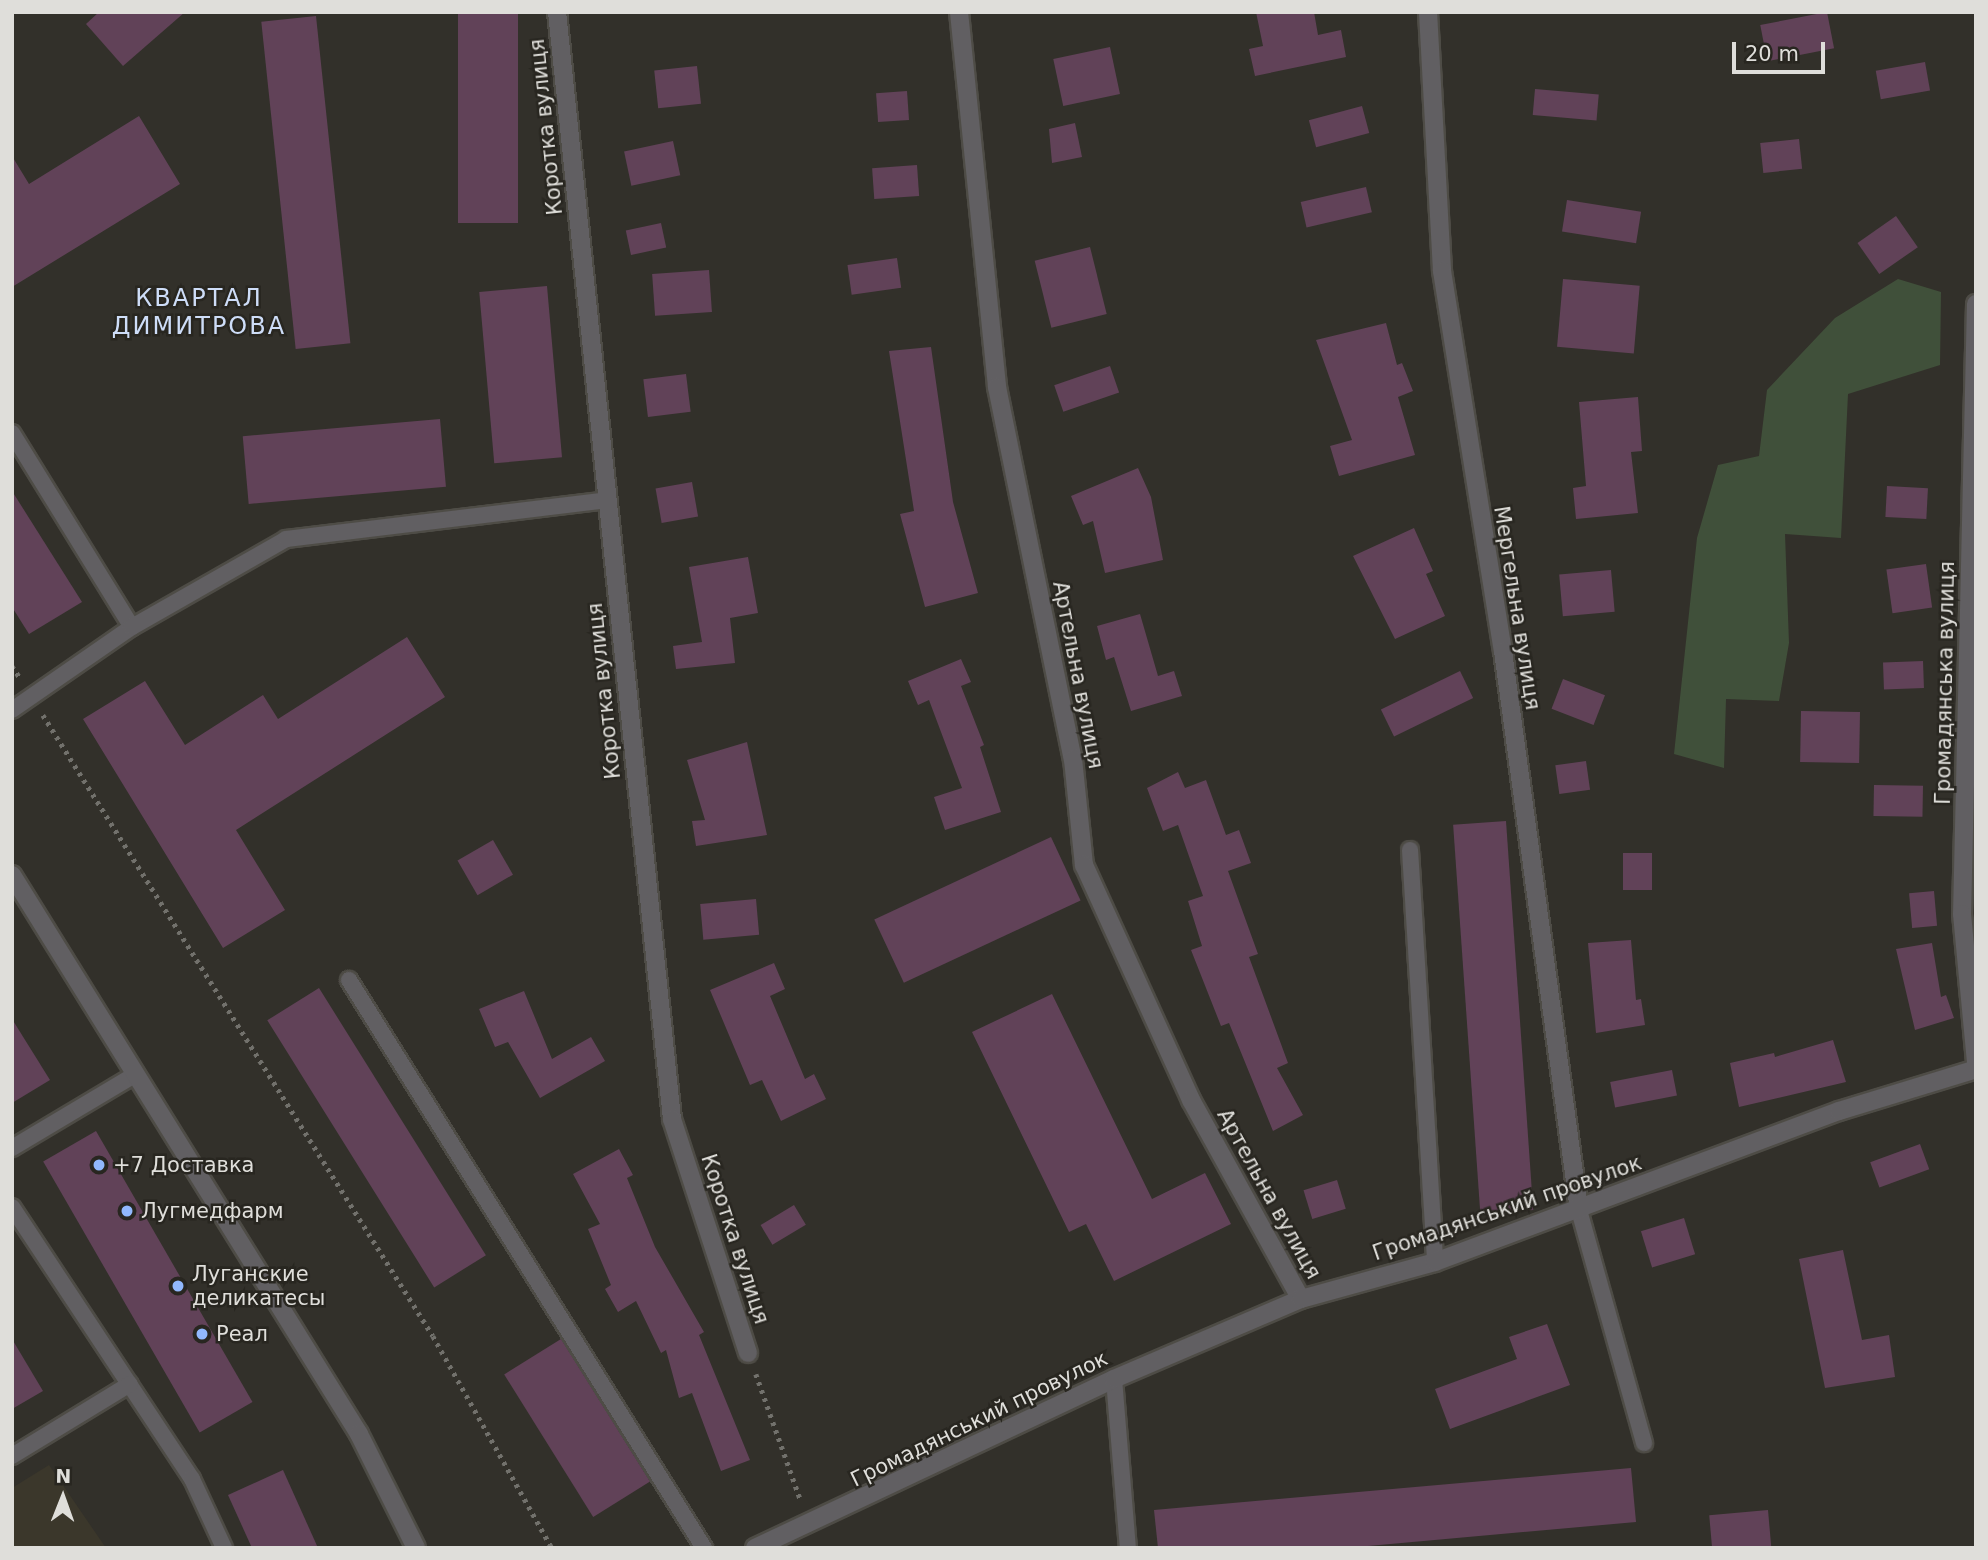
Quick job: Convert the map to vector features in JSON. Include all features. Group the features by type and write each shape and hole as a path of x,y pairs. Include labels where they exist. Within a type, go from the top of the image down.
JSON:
{"street":[{"name":"Коротка вулиця","path":"557,12 672,1119 748,1353"},
{"name":"Артельна вулиця","path":"959,12 997,387 1073,759 1084,865 1191,1100 1301,1299"},
{"name":"Мергельна вулиця","path":"1428,12 1442,271 1503,650 1579,1210"},
{"name":"Громадянська вулиця","path":"1976,304 1962,914 1972,976 1976,1063"},
{"path":"12,875 359,1434 416,1548"},
{"name":"Громадянський провулок","path":"755,1548 809,1526 1114,1379 1301,1299 1435,1262 1839,1111 1976,1069"}],"lane":[{"path":"12,433 132,627"},
{"path":"12,710 132,627 286,539 607,500"},
{"path":"1409,850 1435,1262"},
{"path":"349,981 704,1548"},
{"path":"12,1148 136,1074"},
{"path":"12,1207 192,1479 224,1548"},
{"path":"1579,1210 1644,1443"},
{"path":"1114,1379 1128,1548"},
{"path":"12,1456 130,1384"}],"path":[{"path":"12,666 433,1336 552,1548"},
{"path":"748,1353 809,1526"}],"shaded area":[{"path":"49,1465 106,1548 12,1548 12,1488"}],"green space":[{"path":"1898,279 1941,292 1940,365 1848,394 1841,538 1785,534 1789,643 1779,701 1726,699 1724,768 1674,754 1697,538 1718,465 1759,456 1767,390 1835,318"}],"building":[{"path":"99,12 185,12 123,66 86,24"},
{"path":"458,12 518,12 518,223 458,223"},
{"path":"1256,12 1314,12 1318,35 1341,30 1346,57 1255,76 1249,49 1263,46"},
{"path":"1827,12 1834,48 1767,61 1760,25"},
{"path":"316,16 350,343 296,349 261,22"},
{"path":"1110,47 1120,94 1063,106 1053,59"},
{"path":"1925,62 1930,91 1881,99 1876,71"},
{"path":"697,66 701,104 658,108 654,70"},
{"path":"1535,89 1599,95 1596,120 1533,115"},
{"path":"907,91 909,120 878,122 876,93"},
{"path":"1362,106 1369,133 1316,147 1309,120"},
{"path":"139,116 180,184 12,287 12,156 29,184"},
{"path":"1075,123 1082,157 1052,163 1049,129"},
{"path":"1799,139 1802,169 1763,173 1760,143"},
{"path":"673,141 680,175 631,186 624,151"},
{"path":"917,165 919,196 874,199 872,168"},
{"path":"1366,187 1372,212 1307,227 1301,202"},
{"path":"1567,200 1641,212 1636,243 1562,232"},
{"path":"1896,216 1918,247 1879,274 1857,243"},
{"path":"661,223 666,247 631,255 626,230"},
{"path":"1090,247 1107,314 1051,328 1035,261"},
{"path":"897,258 901,288 852,295 847,265"},
{"path":"709,270 712,312 655,316 652,274"},
{"path":"1563,279 1640,286 1634,353 1557,347"},
{"path":"547,286 562,457 494,463 479,292"},
{"path":"1386,323 1397,365 1402,363 1413,391 1398,397 1415,455 1339,476 1330,446 1352,440 1316,340"},
{"path":"931,347 953,502 978,593 925,607 900,514 914,511 889,351"},
{"path":"1110,366 1119,392 1063,412 1054,385"},
{"path":"686,374 691,412 648,417 643,379"},
{"path":"1638,397 1642,451 1631,452 1638,513 1576,519 1573,488 1586,486 1579,402"},
{"path":"440,419 446,487 249,504 243,436"},
{"path":"1138,468 1151,497 1163,560 1105,573 1093,521 1083,525 1071,496"},
{"path":"692,482 698,516 662,523 656,488"},
{"path":"1887,486 1928,488 1926,519 1885,517"},
{"path":"12,491 82,602 29,634 12,607"},
{"path":"1414,528 1433,571 1426,574 1445,616 1395,639 1353,556"},
{"path":"748,557 758,613 730,618 735,663 676,669 673,646 702,642 689,567"},
{"path":"1926,564 1932,608 1893,613 1886,570"},
{"path":"1611,570 1615,612 1563,616 1559,575"},
{"path":"1140,614 1158,676 1174,671 1182,696 1131,711 1114,657 1106,660 1097,626"},
{"path":"407,637 445,697 236,830 285,910 223,948 83,719 145,681 185,745 263,695 278,719"},
{"path":"961,659 971,682 961,686 984,745 980,747 1001,812 945,830 934,797 962,788 929,700 918,705 908,681"},
{"path":"1923,661 1924,688 1884,689 1883,662"},
{"path":"1460,671 1473,698 1394,737 1381,710"},
{"path":"1563,679 1605,695 1594,725 1552,709"},
{"path":"1801,711 1860,712 1859,763 1800,762"},
{"path":"747,742 767,835 696,846 692,821 705,820 687,760"},
{"path":"1586,761 1590,790 1559,794 1555,765"},
{"path":"1178,772 1185,788 1206,780 1226,835 1239,830 1251,863 1228,871 1258,954 1249,957 1288,1063 1277,1068 1303,1115 1273,1131 1229,1023 1221,1026 1191,950 1202,946 1188,901 1203,896 1178,825 1163,831 1147,788"},
{"path":"1874,785 1923,786 1922,817 1873,816"},
{"path":"1506,821 1533,1210 1480,1214 1453,825"},
{"path":"1051,837 1081,900 904,983 874,919"},
{"path":"493,840 513,875 477,895 457,860"},
{"path":"1623,853 1652,853 1652,890 1623,890"},
{"path":"1934,891 1937,926 1912,928 1909,893"},
{"path":"756,899 759,935 703,940 700,904"},
{"path":"1631,940 1636,1000 1641,999 1645,1025 1596,1033 1588,943"},
{"path":"1932,943 1941,997 1946,995 1954,1018 1915,1030 1896,949"},
{"path":"774,963 785,989 770,996 805,1079 814,1074 826,1099 781,1121 762,1080 750,1085 710,990"},
{"path":"319,988 486,1255 434,1287 267,1020"},
{"path":"524,991 552,1059 591,1037 605,1061 540,1098 508,1042 495,1047 479,1009"},
{"path":"1052,994 1152,1199 1205,1173 1231,1224 1114,1281 1086,1224 1069,1232 972,1032"},
{"path":"12,1019 50,1080 12,1103"},
{"path":"1833,1040 1846,1082 1739,1107 1730,1063 1774,1053 1775,1057"},
{"path":"1672,1070 1677,1096 1615,1108 1610,1082"},
{"path":"96,1131 252,1402 200,1433 43,1162"},
{"path":"1920,1144 1929,1169 1879,1187 1870,1162"},
{"path":"619,1149 633,1175 627,1178 655,1247 704,1332 699,1335 750,1460 721,1471 692,1393 679,1398 666,1350 661,1353 636,1301 618,1312 605,1289 611,1285 588,1229 600,1224 573,1174"},
{"path":"1337,1180 1346,1209 1312,1219 1304,1190"},
{"path":"794,1205 806,1225 772,1245 761,1225"},
{"path":"1684,1218 1695,1254 1652,1267 1641,1231"},
{"path":"1843,1250 1862,1340 1889,1335 1895,1377 1825,1388 1799,1259"},
{"path":"1547,1324 1570,1385 1450,1429 1435,1389 1517,1359 1509,1337"},
{"path":"12,1339 43,1391 12,1409"},
{"path":"561,1339 650,1481 593,1517 504,1375"},
{"path":"1631,1468 1636,1522 1346,1548 1158,1548 1154,1510"},
{"path":"283,1470 318,1548 252,1548 228,1495"},
{"path":"1768,1510 1771,1548 1712,1548 1709,1515"}],"place":[{"name":"+7 Доставка","path":"99,1165"},
{"name":"Лугмедфарм","path":"127,1211"},
{"name":"Луганские деликатесы","path":"178,1286"},
{"name":"Реал","path":"202,1334"}],"district":[{"name":"КВАРТАЛ ДИМИТРОВА","path":"199,313"}]}
